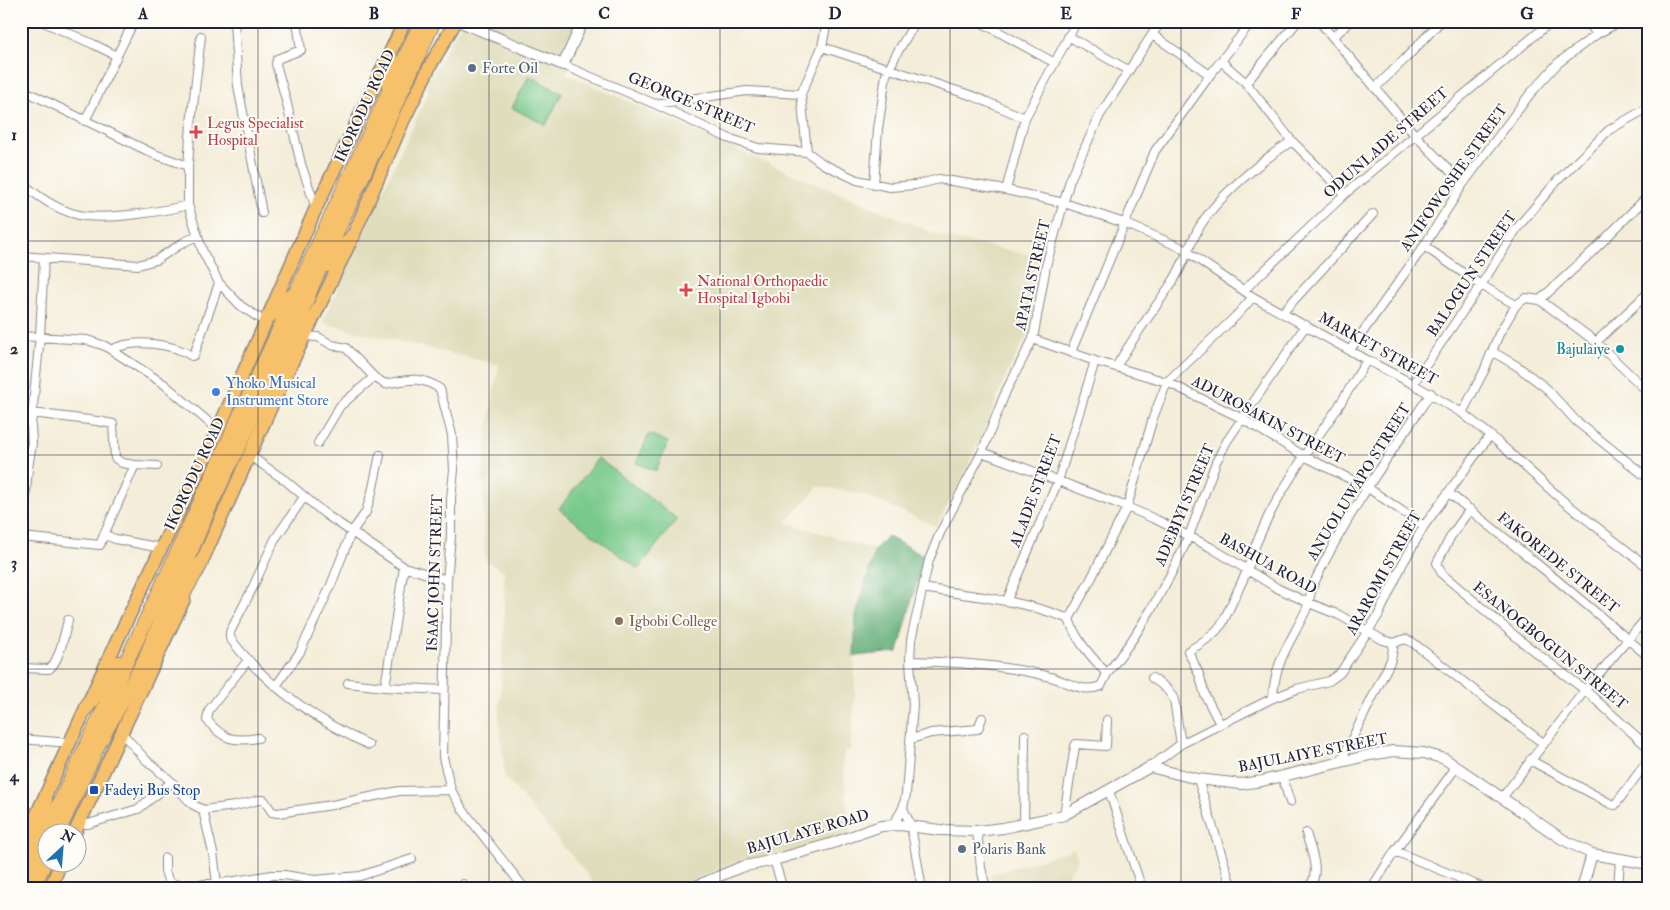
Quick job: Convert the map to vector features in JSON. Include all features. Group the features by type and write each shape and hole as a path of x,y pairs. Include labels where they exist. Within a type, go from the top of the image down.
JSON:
{"highway":[{"name":"IKORODU ROAD","path":"28,885 141,632 422,21"},
{"name":"IKORODU ROAD","path":"63,822 99,743 144,660 209,508 298,320 313,283 434,21"},
{"path":"389,93 390,54"},
{"path":"313,283 328,263 353,236"},
{"path":"266,320 296,293"},
{"path":"279,389 298,320"},
{"path":"144,660 201,563"},
{"path":"87,707 141,632"},
{"path":"28,885 45,800"},
{"path":"28,885 39,872"}],"main road":[{"name":"IKORODU ROAD","path":"21,848 27,823 45,800 161,548 218,430 316,208 405,21"},
{"path":"80,822 201,563 279,389 353,236 403,121 430,66 457,21"},
{"path":"53,888 58,872"}],"street":[{"path":"86,120 134,21"},
{"path":"234,21 238,86 262,213"},
{"path":"297,21 301,50 277,59 276,64 301,164 316,208"},
{"name":"GEORGE STREET","path":"457,21 655,104 728,138 758,148 807,152 832,168 857,180 890,187 914,185 939,179 1006,190 1064,203"},
{"path":"563,65 583,21"},
{"path":"807,152 801,94 822,47 827,21"},
{"path":"874,185 878,129 886,76 916,21"},
{"path":"980,21 1053,62"},
{"path":"1006,190 1025,118 1053,62 1077,21"},
{"name":"APATA STREET","path":"903,808 906,794 913,705 910,658 911,640 929,560 940,533 982,452 1006,392 1033,339 1046,266 1070,180 1100,115 1161,21"},
{"path":"1070,352 1155,151 1252,21"},
{"path":"1246,83 1298,21"},
{"path":"1319,21 1415,134 1463,184"},
{"path":"1334,37 1351,21"},
{"path":"1375,88 1441,21"},
{"name":"ODUNLADE STREET","path":"1244,290 1345,194 1552,21"},
{"path":"1587,21 1597,34"},
{"name":"ANIFOWOSHE STREET","path":"1350,350 1424,246 1463,184 1536,88 1558,63 1597,34 1621,21"},
{"path":"45,22 117,56"},
{"path":"1153,35 1210,75"},
{"path":"201,36 191,124 188,205 197,236 219,283 240,306 266,320"},
{"path":"1068,36 1128,70"},
{"path":"822,47 973,96 1025,118"},
{"path":"1222,62 1246,83 1292,141 1345,194"},
{"path":"21,89 154,154 188,166"},
{"path":"655,104 747,91 801,94"},
{"name":"BALOGUN STREET","path":"1413,384 1481,285 1517,228 1558,180 1609,130 1649,107"},
{"path":"1116,366 1133,337 1175,279 1202,222 1223,198 1273,152 1292,141"},
{"path":"21,182 46,200 72,213 85,216 133,214 188,205"},
{"path":"1540,300 1649,195"},
{"name":"MARKET STREET","path":"1064,203 1124,223 1187,252 1253,297 1431,393 1462,412 1562,500 1649,568"},
{"path":"1282,313 1373,214"},
{"path":"21,256 138,265 156,260 197,236"},
{"path":"1424,246 1481,285 1516,305"},
{"path":"21,545 25,467 32,443 31,425 40,336 44,258"},
{"path":"113,349 122,345 147,344 163,346 192,356 194,355 219,283"},
{"path":"1596,342 1649,292"},
{"path":"1107,674 1087,652 1072,629 1069,619 1092,578 1127,507 1153,418 1166,382 1238,314 1253,297"},
{"path":"1462,412 1493,352 1499,334 1516,305 1526,298 1540,300 1596,342 1649,393"},
{"path":"1641,299 1649,307"},
{"name":"ADEBIYI STREET","path":"910,658 1005,668 1046,676 1088,690 1101,686 1107,674 1132,640 1152,608 1189,536 1216,462 1241,418 1306,326"},
{"path":"21,336 87,340 98,342 113,349 164,384 218,430"},
{"path":"304,336 318,336 332,345 346,348 374,378 340,406 318,442"},
{"name":"ADUROSAKIN STREET","path":"1033,339 1095,361 1166,382 1241,418 1304,456 1368,488 1424,526"},
{"path":"1493,352 1517,366 1546,388 1576,420 1649,479"},
{"path":"1220,724 1205,695 1188,651 1205,641 1222,624 1247,570 1268,517 1304,456 1337,409 1367,360"},
{"name":"ALADE STREET","path":"1007,600 1058,481 1095,361"},
{"name":"ISAAC JOHN STREET","path":"374,378 385,384 412,378 434,385 440,389 452,435 454,470 451,498 442,750 451,790 471,821 525,889"},
{"name":"ANUOLUWAPO STREET","path":"1273,698 1274,683 1280,661 1309,603 1313,583 1368,488 1431,393"},
{"path":"32,413 113,424 115,458 122,463 135,466 157,466"},
{"path":"21,420 31,425"},
{"name":"ARAROMI STREET","path":"1150,766 1180,744 1273,698 1334,678 1346,665 1378,616 1402,565 1424,526 1490,435"},
{"name":"BASHUA ROAD","path":"982,452 1127,507 1189,536 1247,570 1309,603 1340,615 1383,640 1394,643 1405,639 1412,642 1544,744"},
{"path":"276,686 300,652 317,618 351,533 366,512 380,454"},
{"path":"249,456 286,481 351,533 404,567 448,580"},
{"path":"22,536 100,545 135,466"},
{"name":"FAKOREDE STREET","path":"1448,493 1470,509 1649,657"},
{"path":"304,497 275,539 254,587 230,632 230,638 248,660 276,686 318,717 369,745"},
{"name":"ESANOGBOGUN STREET","path":"1470,509 1451,536 1437,563 1442,574 1526,645 1585,690 1649,748"},
{"path":"103,537 108,536 123,541 161,548"},
{"path":"385,688 404,567"},
{"path":"923,588 1007,600 1069,619"},
{"path":"1502,798 1585,690 1649,615"},
{"path":"21,668 49,669 52,667 59,652 68,620"},
{"path":"1340,763 1391,660 1394,643"},
{"path":"248,660 209,710 206,720 219,733 235,741 258,738"},
{"path":"1152,678 1171,694 1174,700 1180,744"},
{"path":"348,683 385,688 444,690"},
{"path":"911,739 931,733 978,729 982,718"},
{"path":"1064,816 1075,746 1076,744 1106,746 1107,720"},
{"path":"121,732 146,760 172,782 192,804 203,810 264,800 272,812 278,813 332,805 399,791 451,790"},
{"path":"1024,824 1025,735"},
{"path":"21,740 70,743"},
{"name":"BAJULAIYE STREET","path":"1150,766 1198,779 1241,784 1262,781 1393,751 1424,753 1445,759 1457,766 1562,839 1592,854 1649,864"},
{"path":"1530,760 1611,804 1615,804 1649,758"},
{"path":"986,889 981,868 977,831 1064,816 1150,766"},
{"path":"1371,889 1395,850 1457,766"},
{"path":"1282,776 1290,802"},
{"path":"1198,779 1232,889"},
{"path":"88,824 138,810 172,782"},
{"path":"1109,791 1142,889"},
{"path":"893,825 903,808"},
{"path":"903,808 912,826 922,889"},
{"path":"203,810 218,883"},
{"name":"BAJULAYE ROAD","path":"689,889 741,867 830,844 881,826 893,825 940,830 977,831"},
{"path":"1306,833 1316,872 1314,882 1308,889"},
{"path":"1395,850 1486,889"},
{"path":"1582,889 1592,854"},
{"path":"165,858 166,877 173,884 185,886 262,878 272,875 315,880 370,874 412,859"},
{"path":"1618,889 1620,859"},
{"path":"774,860 783,889"},
{"path":"262,878 270,889"},
{"path":"315,880 320,889"}],"shaded area":[{"path":"463,21 590,21 566,74 793,174 943,237 1039,257 1027,335 1006,375 984,431 961,481 936,526 864,495 819,486 786,522 875,550 856,616 854,643 855,693 850,751 844,751 843,763 850,837 792,852 737,862 670,889 597,889 586,873 505,777 499,716 504,638 504,571 485,561 483,472 487,431 499,365 322,323 429,91 426,87 428,80"},
{"path":"1074,849 1078,860 1066,877 1078,889 995,889 990,875"}],"green space":[{"path":"529,76 562,93 546,125 512,108"},
{"path":"649,434 668,442 656,471 636,463"},
{"path":"598,458 677,519 638,569 559,509"},
{"path":"887,536 924,556 898,652 854,656 856,616 875,550"}],"place":[{"name":"Forte Oil","path":"472,68"},
{"name":"Legus Specialist Hospital","path":"196,132"},
{"name":"National Orthopaedic Hospital Igbobi","path":"686,290"},
{"name":"Bajulaiye","path":"1620,349"},
{"name":"Yhoko Musical Instrument Store","path":"216,392"},
{"name":"Igbobi College","path":"619,621"},
{"name":"Fadeyi Bus Stop","path":"94,790"},
{"name":"Polaris Bank","path":"962,849"}]}
